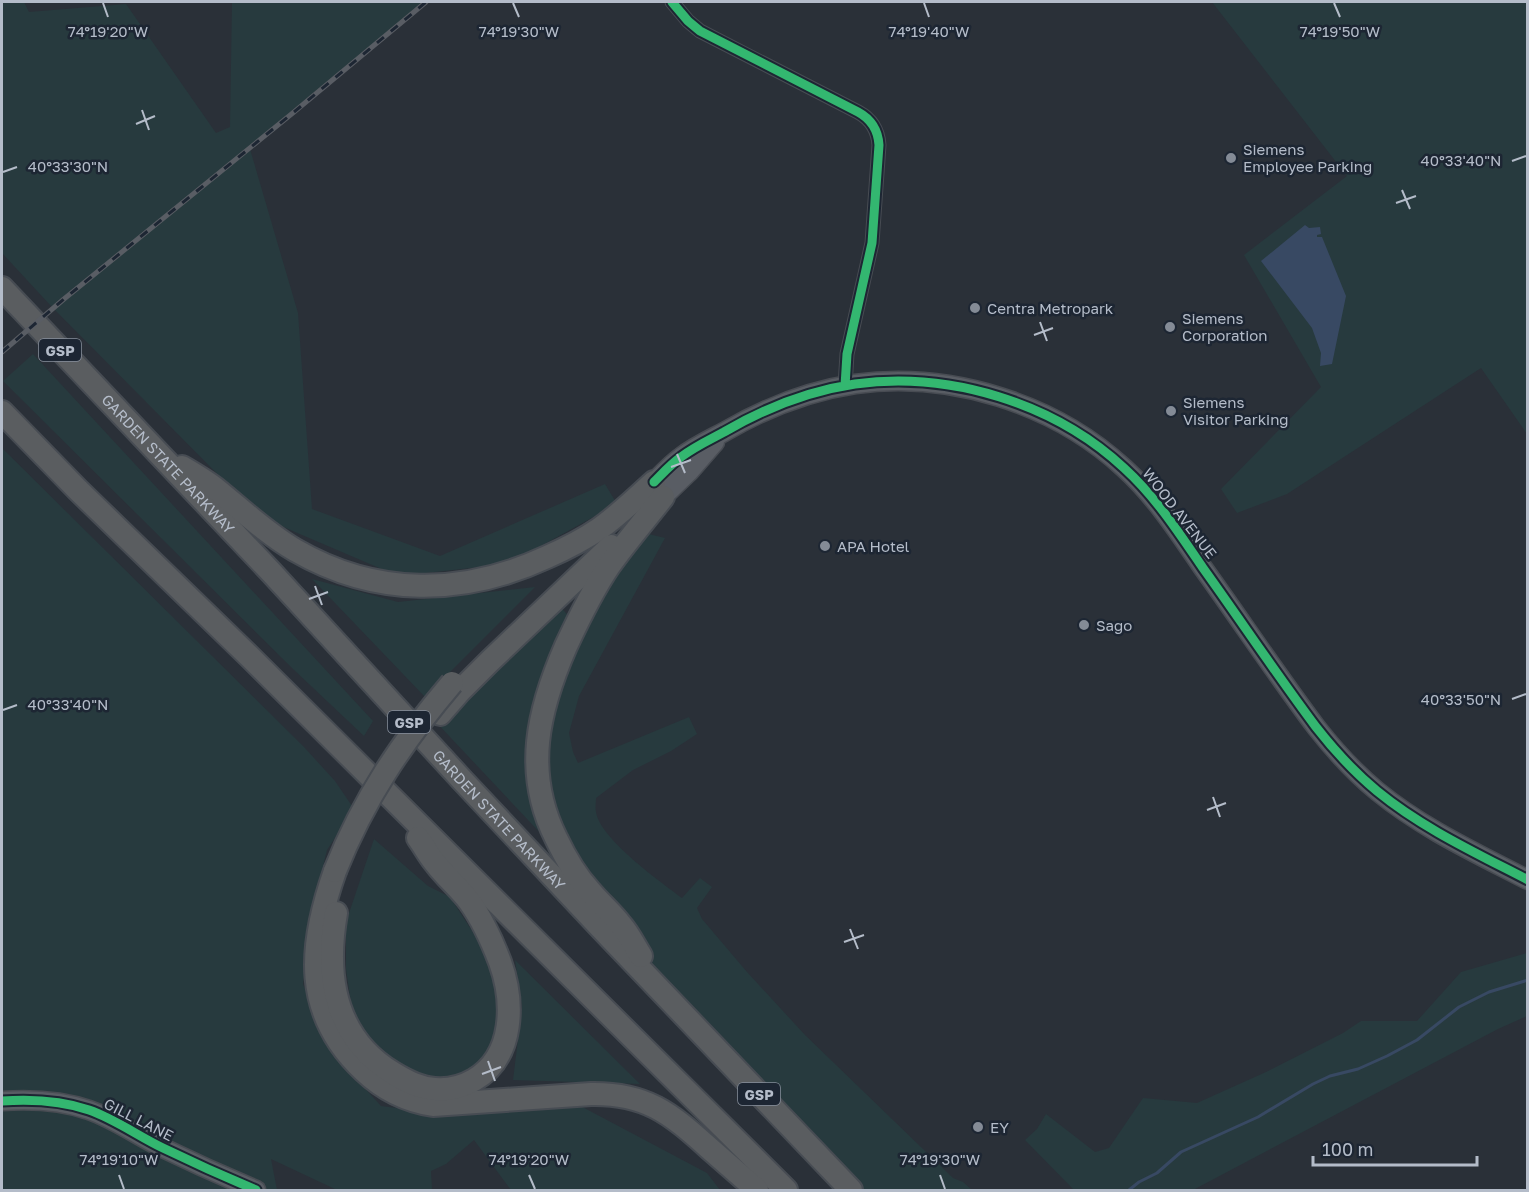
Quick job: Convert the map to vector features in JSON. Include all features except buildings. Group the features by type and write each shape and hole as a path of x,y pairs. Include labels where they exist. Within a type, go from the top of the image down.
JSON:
{"highway":[{"name":"GARDEN STATE PARKWAY","path":"2,288 308,612 667,998 851,1191"},
{"path":"2,412 786,1191"},
{"path":"152,447 214,488 270,534 308,557 353,576 404,585 433,586 466,583 496,577 525,567 572,545 658,490"},
{"path":"658,490 626,516 475,660 388,788 325,900 318,936 316,970 320,998 329,1024 344,1049 377,1082 403,1097 433,1105 591,1094 613,1094 633,1098 668,1114 687,1128 757,1191"},
{"path":"658,490 592,593 557,666 538,734 536,762 544,807 550,826 565,856 590,891 621,924 667,998"},
{"path":"340,875 332,969 339,1005 353,1034 380,1065 414,1085 432,1089 451,1089 468,1083 484,1073 496,1060 504,1044 509,1015 508,995 501,963 475,910 436,864 390,796"}],"street":[{"path":"672,2 700,31 858,112 868,118 876,130 879,145 872,243 847,354 845,386"},
{"name":"WOOD AVENUE","path":"658,490 681,456 724,432 760,412 788,401 845,386 872,382 912,381 941,384 1004,399 1046,415 1093,442 1128,472 1157,503 1309,717 1347,763 1376,790 1420,822 1527,880"},
{"name":"GILL LANE","path":"2,1101 47,1100 90,1110 189,1161 256,1191"}],"green space":[{"path":"2,2 24,2 29,12 126,4 216,133 230,127 232,2 427,2 250,149 298,313 312,509 440,556 605,484 617,504 508,564 398,576 260,517 51,306 2,253"},
{"path":"1212,2 1527,2 1527,434 1481,368 1287,494 1237,513 1221,489 1321,387 1244,255 1347,176"},
{"path":"33,354 373,721 364,736 292,668 3,381"},
{"path":"2,448 304,747 335,781 354,809 327,850 312,912 303,984 330,1050 381,1106 443,1114 573,1102 707,1173 720,1190 511,1190 474,1140 446,1164 431,1171 432,1190 337,1190 271,1159 277,1190 2,1190"},
{"path":"636,531 665,538 579,696 569,733 573,752 578,763 689,717 697,734 671,751 633,770 596,798 596,810 600,823 619,847 682,898 700,878 712,887 697,908 702,919 747,972 805,1035 953,1178 963,1182 972,1190 851,1190 667,998 545,838 435,721 554,600 575,623"},
{"path":"312,579 398,602 535,587 425,697"},
{"path":"374,839 428,886 450,897 491,960 503,1007 486,1063 456,1080 409,1074 354,1024 346,969 346,922"},
{"path":"1527,953 1527,1016 1498,1029 1193,1190 1074,1190 1025,1140 1037,1129 1046,1114 1095,1152 1109,1148 1143,1098 1197,1103 1266,1072 1343,1033 1361,1021 1417,1021 1461,972"},
{"path":"515,960 640,1084 513,1080 522,1007"}],"water":[{"path":"1305,225 1309,228 1320,227 1321,234 1317,237 1322,237 1346,296 1332,364 1320,366 1321,353 1312,328 1261,261"}],"waterway":[{"path":"1129,1190 1157,1173 1181,1152 1258,1117 1330,1076 1358,1069 1387,1056 1417,1040 1459,1007 1489,992 1528,980"}],"railway":[{"path":"2,352 426,2"}],"cycle path":[{"path":"672,2 700,31 858,112 867,118 875,129 879,145 872,243 847,354 845,386"},
{"path":"654,482 686,453 739,423 787,402 838,387 891,381 927,382 999,397 1033,409 1096,445 1136,479 1176,529 1316,727 1360,776 1412,817 1528,880"},
{"path":"2,1101 46,1101 89,1110 175,1154 256,1190"}],"place":[{"name":"Siemens Employee Parking","path":"1231,158"},
{"name":"Centra Metropark","path":"975,308"},
{"name":"Siemens Corporation","path":"1170,327"},
{"name":"Siemens Visitor Parking","path":"1171,411"},
{"name":"APA Hotel","path":"825,546"},
{"name":"Sago","path":"1084,625"},
{"name":"EY","path":"978,1127"}]}
